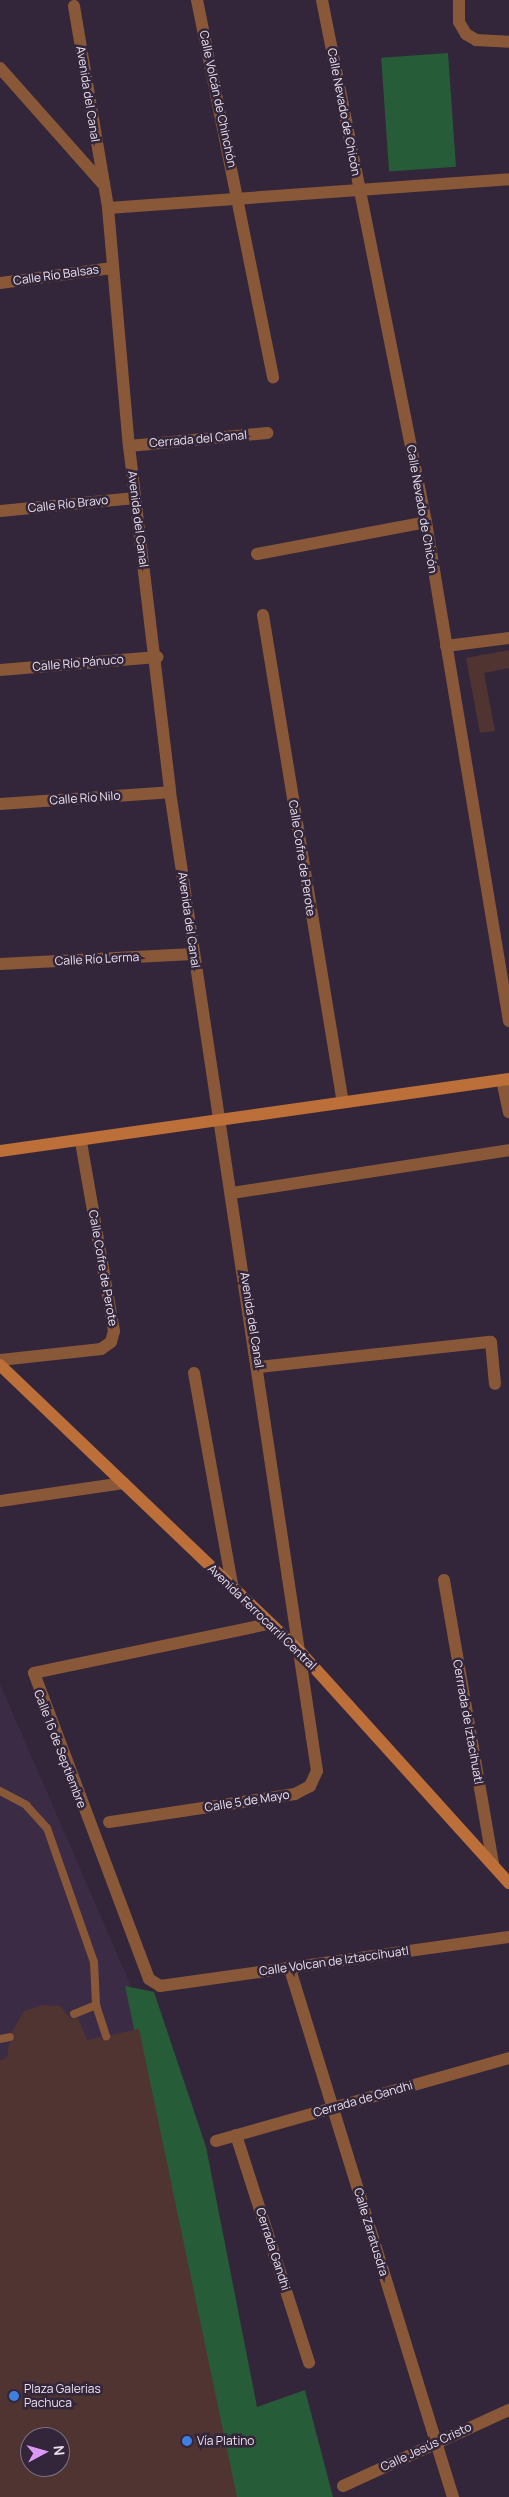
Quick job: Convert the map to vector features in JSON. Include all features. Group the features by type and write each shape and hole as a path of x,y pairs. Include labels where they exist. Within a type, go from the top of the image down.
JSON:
{"street":[{"name":"Calle Volcán de Chinchón","path":"197,0 240,197 274,377"},
{"name":"Calle Nevado de Chicón","path":"322,0 426,522 509,1021"},
{"path":"459,0 459,22 466,34 476,40 509,42"},
{"name":"Avenida del Canal","path":"74,6 102,183 108,208 129,446 156,657 170,792 302,1654"},
{"name":"Avenida del Canal","path":"0,68 102,183"},
{"path":"108,208 359,188 509,179"},
{"name":"Calle Río Balsas","path":"0,283 112,268"},
{"name":"Cerrada del Canal","path":"129,446 268,433"},
{"name":"Calle Río Bravo","path":"0,511 136,498"},
{"path":"257,554 426,522"},
{"name":"Calle Cofre de Perote","path":"263,615 342,1100"},
{"path":"446,646 509,638"},
{"name":"Calle Río Pánuco","path":"0,670 156,657"},
{"name":"Calle Río Nilo","path":"0,804 170,792"},
{"name":"Calle Río Lerma","path":"0,964 194,954"},
{"path":"0,1151 81,1141 342,1100 506,1080 509,1112"},
{"name":"Calle Cofre de Perote","path":"0,1360 102,1349 111,1342 114,1331 81,1141"},
{"path":"232,1193 509,1150"},
{"path":"259,1367 491,1342 495,1384"},
{"name":"Avenida Ferrocarril Central","path":"0,1365 268,1624 302,1654 509,1883"},
{"path":"194,1373 233,1590"},
{"path":"0,1501 124,1483"},
{"name":"Cerrrada de Iztacihuatl","path":"444,1580 492,1865"},
{"name":"Calle 16 de Septiembre","path":"160,1986 149,1979 34,1673 268,1624"},
{"name":"Calle 5 de Mayo","path":"109,1822 295,1794 310,1786 317,1770 302,1654"},
{"name":"Calle Volcan de Iztaccíhuatl","path":"160,1986 289,1966 509,1937"},
{"name":"Calle Zaratusdra","path":"289,1966 453,2497"},
{"name":"Cerrada de Gandhi","path":"216,2141 509,2058"},
{"name":"Cerrada Gandhi","path":"236,2135 309,2363"},
{"name":"Calle Jesús Cristo","path":"343,2486 509,2410"}],"lane":[{"path":"0,1791 26,1805 47,1828 94,1962 96,2005 106,2036"},
{"path":"74,2014 96,2005"},
{"path":"0,2039 10,2037"}],"shaded area":[{"path":"0,1684 130,1984 237,2497 0,2497"}],"green space":[{"path":"448,53 456,167 389,171 381,58"},
{"path":"125,1986 154,1992 206,2147 257,2407 305,2390 333,2497 233,2497"}],"building":[{"path":"509,650 509,668 484,673 495,731 480,733 466,658"},
{"path":"43,2005 60,2006 71,2019 78,2018 87,2040 100,2037 107,2041 111,2035 139,2029 237,2497 0,2497 0,2060 7,2058 9,2043 15,2038 12,2032 24,2011"}],"place":[{"name":"Plaza Galerias Pachuca","path":"14,2396"},
{"name":"Vía Platino","path":"187,2441"}]}
